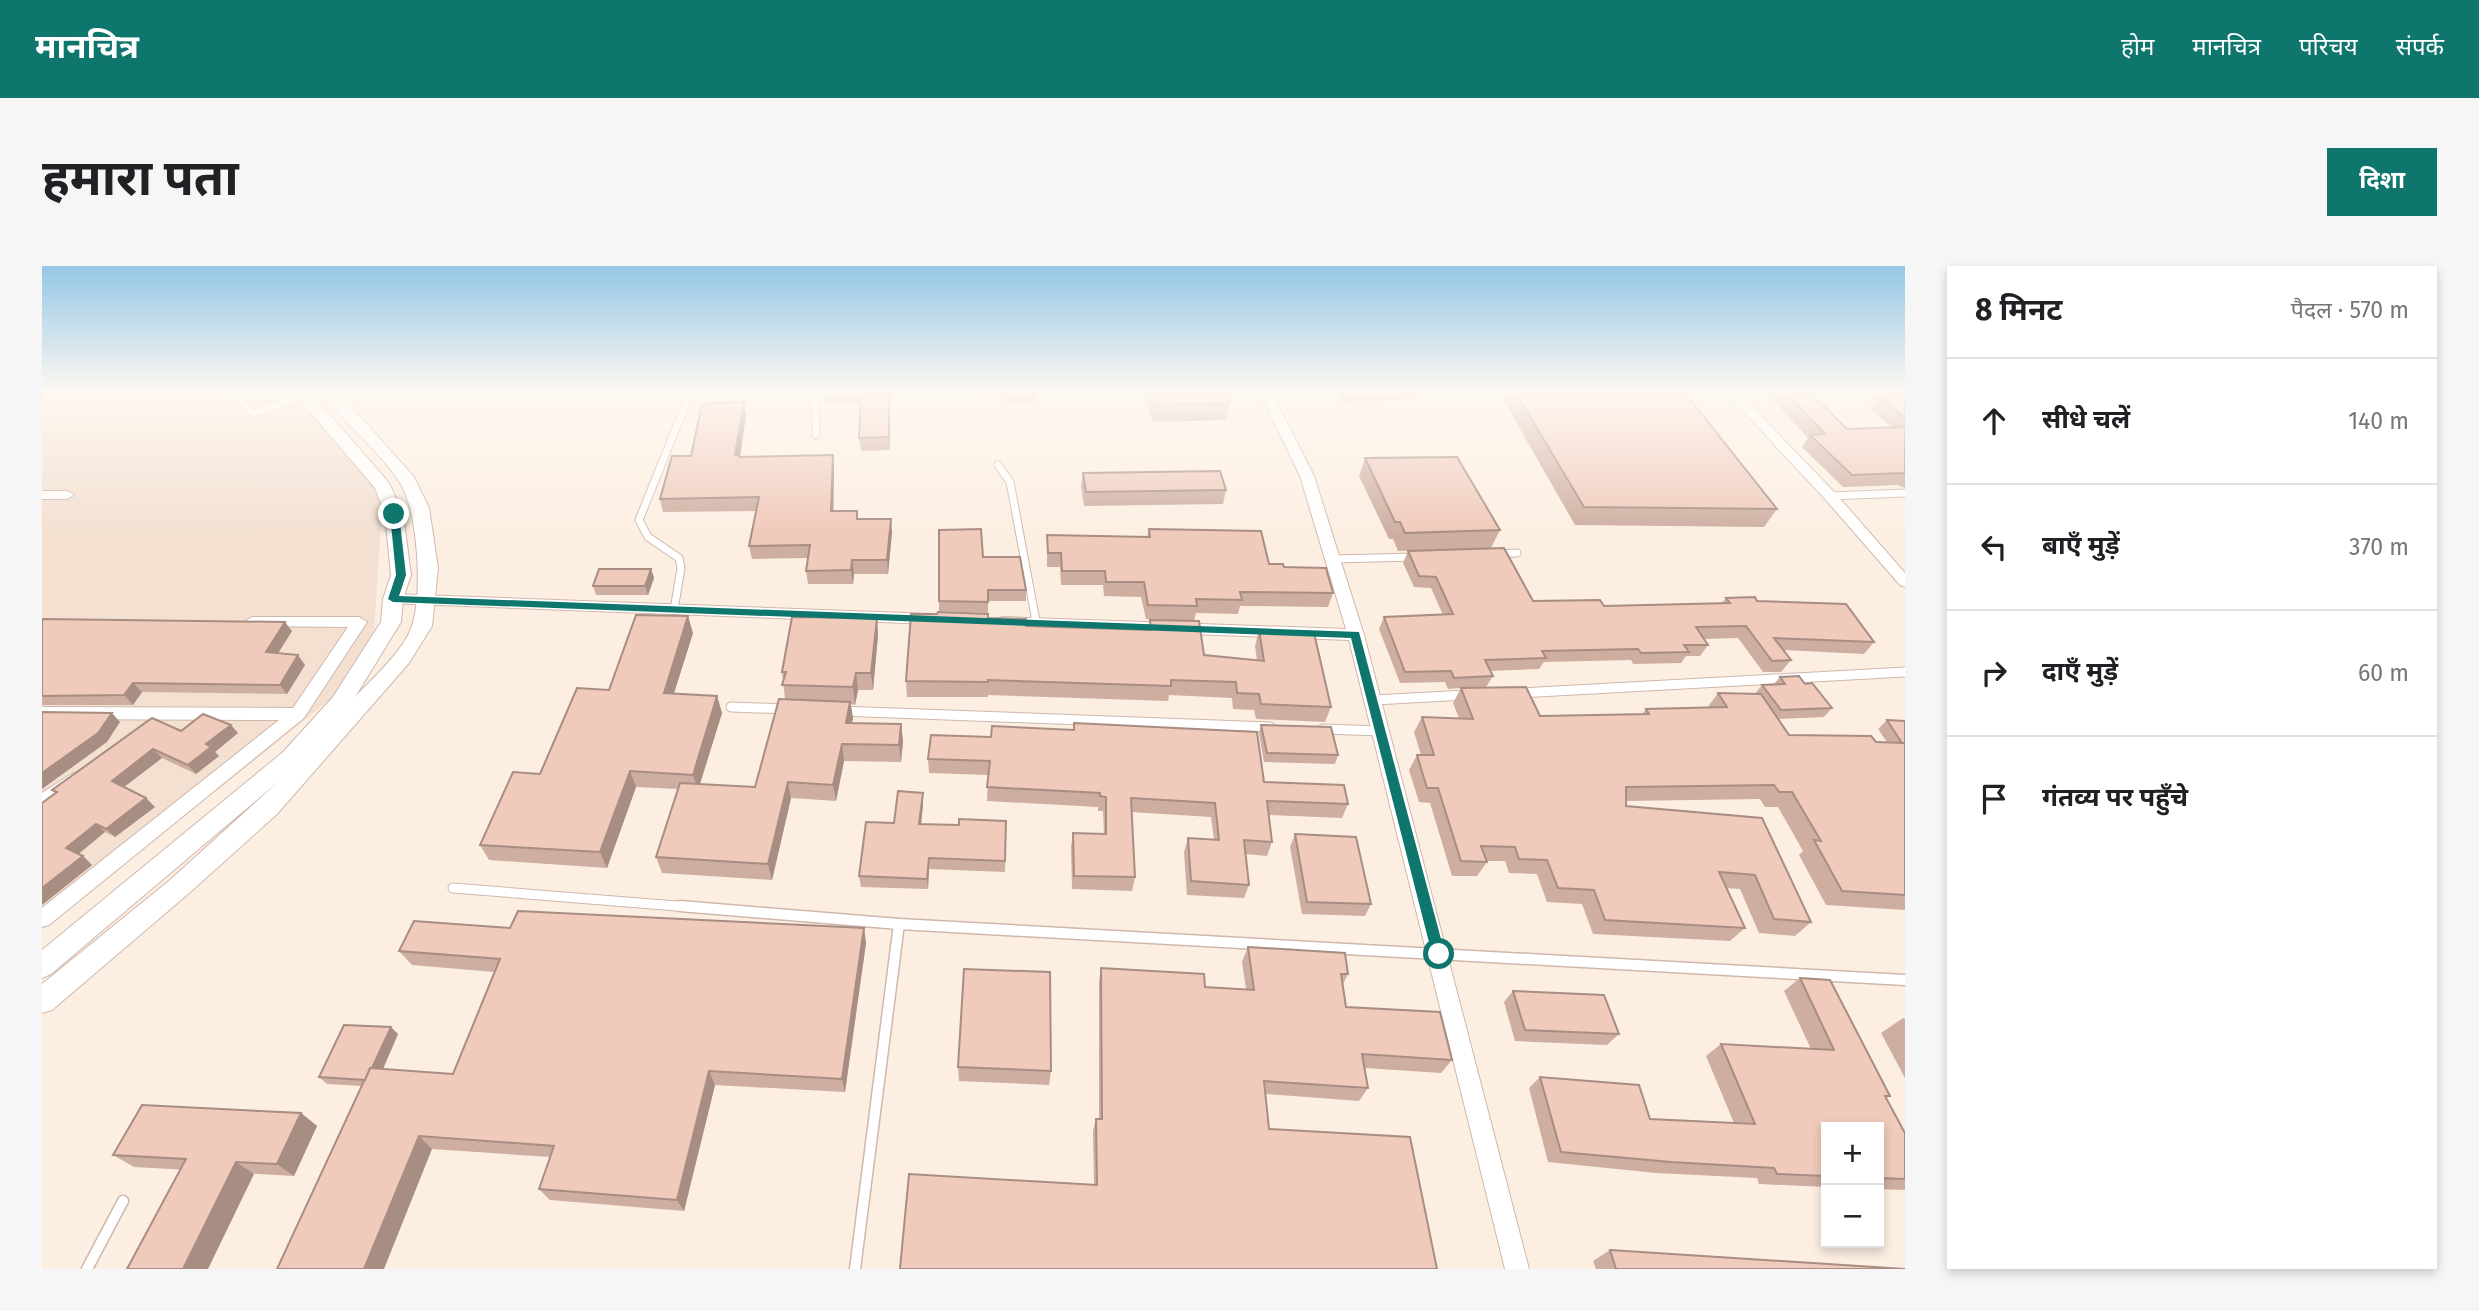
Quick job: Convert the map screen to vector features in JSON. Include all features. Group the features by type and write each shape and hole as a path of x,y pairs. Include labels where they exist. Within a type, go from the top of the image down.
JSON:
{"street":[{"path":"43,964 291,758 341,703 391,622 393,599 401,575 394,514 383,487 344,440"},
{"path":"42,1001 179,887 269,807 402,658 422,626 428,568 420,508 408,481 371,440"},
{"path":"1289,440 1307,476 1374,700 1517,1269"},
{"path":"1777,440 1905,582"},
{"path":"42,495 67,495"},
{"path":"393,599 953,620"},
{"path":"981,621 1356,635"},
{"path":"42,919 298,715 359,622 235,622"},
{"path":"42,712 298,715"},
{"path":"141,729 162,713"},
{"path":"43,801 88,768"}],"lane":[{"path":"671,440 638,527 642,533 679,558 681,568 674,610"},
{"path":"998,465 1010,482 1037,623"},
{"path":"1830,496 1905,493"},
{"path":"1490,554 1517,553"},
{"path":"1333,559 1425,556"},
{"path":"1514,693 1905,672"},
{"path":"1374,700 1472,695"},
{"path":"731,707 800,710"},
{"path":"828,710 1284,727"},
{"path":"1311,728 1381,731"},
{"path":"453,888 899,924 1905,980"},
{"path":"855,1269 899,924"},
{"path":"1819,975 1825,987"},
{"path":"87,1269 123,1201"}],"shaded area":[{"path":"42,440 345,440 383,487 372,666 42,930"}],"building":[{"path":"694,440 738,440 735,455 739,457 833,455 831,511 857,511 857,519 891,519 887,560 852,560 851,570 806,571 810,545 749,546 759,497 660,499 672,456 691,456"},
{"path":"1544,440 1722,440 1777,509 1584,507"},
{"path":"1815,440 1905,440 1905,473 1852,475"},
{"path":"1457,457 1500,530 1405,533 1400,522 1395,522 1365,458"},
{"path":"1220,471 1226,490 1086,492 1083,473"},
{"path":"981,529 983,557 1020,557 1026,590 988,590 988,602 939,601 939,530"},
{"path":"1149,529 1261,531 1269,564 1326,568 1333,593 1240,592 1242,600 1196,599 1197,606 1148,605 1144,582 1106,582 1105,571 1062,571 1061,553 1048,553 1047,535 1150,537"},
{"path":"1504,548 1533,601 1600,600 1604,606 1730,603 1726,598 1755,597 1757,601 1846,604 1874,642 1774,638 1791,660 1772,661 1746,626 1696,627 1708,645 1684,645 1689,652 1641,653 1638,649 1542,651 1546,658 1485,660 1493,676 1454,678 1451,671 1405,672 1384,617 1453,614 1436,577 1419,576 1408,551"},
{"path":"599,569 651,569 645,586 593,586"},
{"path":"938,612 1026,619 1026,626 1151,630 1150,620 1199,621 1204,655 1264,661 1259,630 1314,633 1331,707 1261,704 1259,694 1237,693 1236,682 1171,680 1171,686 988,680 906,681 911,614"},
{"path":"636,615 688,616 664,693 717,696 693,775 630,771 600,852 480,845 513,772 540,774 577,688 609,690"},
{"path":"792,617 877,618 871,673 856,673 853,687 782,685"},
{"path":"42,619 285,622 266,652 298,655 280,685 133,683 124,695 42,696"},
{"path":"1799,676 1805,684 1812,683 1832,708 1781,710 1762,685 1785,684 1780,677"},
{"path":"1526,687 1540,716 1649,714 1646,709 1727,707 1718,693 1761,694 1789,735 1871,736 1876,742 1905,743 1905,895 1842,891 1814,840 1821,841 1792,792 1779,792 1774,785 1626,787 1626,806 1762,818 1811,922 1774,919 1755,875 1719,872 1745,928 1605,920 1594,890 1558,888 1547,860 1519,859 1515,847 1481,846 1487,862 1461,861 1438,788 1427,788 1417,755 1434,755 1422,717 1473,719 1461,688"},
{"path":"779,699 850,702 846,723 901,724 899,745 842,744 833,785 788,782 768,864 656,857 680,783 755,787"},
{"path":"42,712 112,713 98,733 42,773"},
{"path":"203,714 231,725 206,744 211,747 188,765 153,749 112,781 146,798 106,829 96,824 66,848 83,856 42,888 42,803 57,792 52,790 152,718 181,731"},
{"path":"1887,720 1905,721 1905,743 1902,743"},
{"path":"1074,723 1257,732 1264,782 1344,785 1348,804 1267,801 1272,842 1244,840 1249,885 1191,881 1188,838 1219,840 1215,803 1131,798 1135,877 1074,876 1073,833 1106,834 1106,797 1100,796 1100,793 987,787 990,761 928,759 931,735 991,737 992,726 1074,730"},
{"path":"1261,725 1331,727 1338,755 1267,753"},
{"path":"898,791 923,793 919,824 959,825 959,819 1006,821 1005,861 929,858 927,879 859,876 866,822 894,823"},
{"path":"1295,834 1356,837 1371,904 1307,902"},
{"path":"518,911 864,928 842,1079 709,1071 677,1200 539,1189 554,1146 419,1136 364,1269 277,1269 370,1068 453,1074 500,959 399,951 414,921 510,928"},
{"path":"1248,947 1345,953 1348,974 1341,974 1346,1007 1440,1012 1452,1060 1362,1054 1368,1088 1264,1081 1269,1129 1410,1137 1437,1269 900,1269 909,1174 1097,1185 1096,1119 1102,1119 1101,968 1204,974 1205,987 1254,990"},
{"path":"964,969 1050,972 1051,1071 958,1067"},
{"path":"1800,978 1830,980 1890,1096 1885,1096 1905,1133 1905,1179 1884,1178 1884,1122 1821,1122 1821,1176 1777,1174 1774,1168 1561,1152 1540,1077 1639,1085 1650,1119 1755,1124 1721,1044 1834,1050"},
{"path":"1513,991 1604,995 1619,1034 1525,1030"},
{"path":"344,1025 391,1027 365,1080 319,1077"},
{"path":"142,1105 301,1113 277,1164 236,1162 183,1269 127,1269 186,1159 113,1155"},
{"path":"1610,1250 1905,1269 1616,1269"}],"route":[{"path":"394,514 401,575 393,599 1356,635 1439,954"}]}
